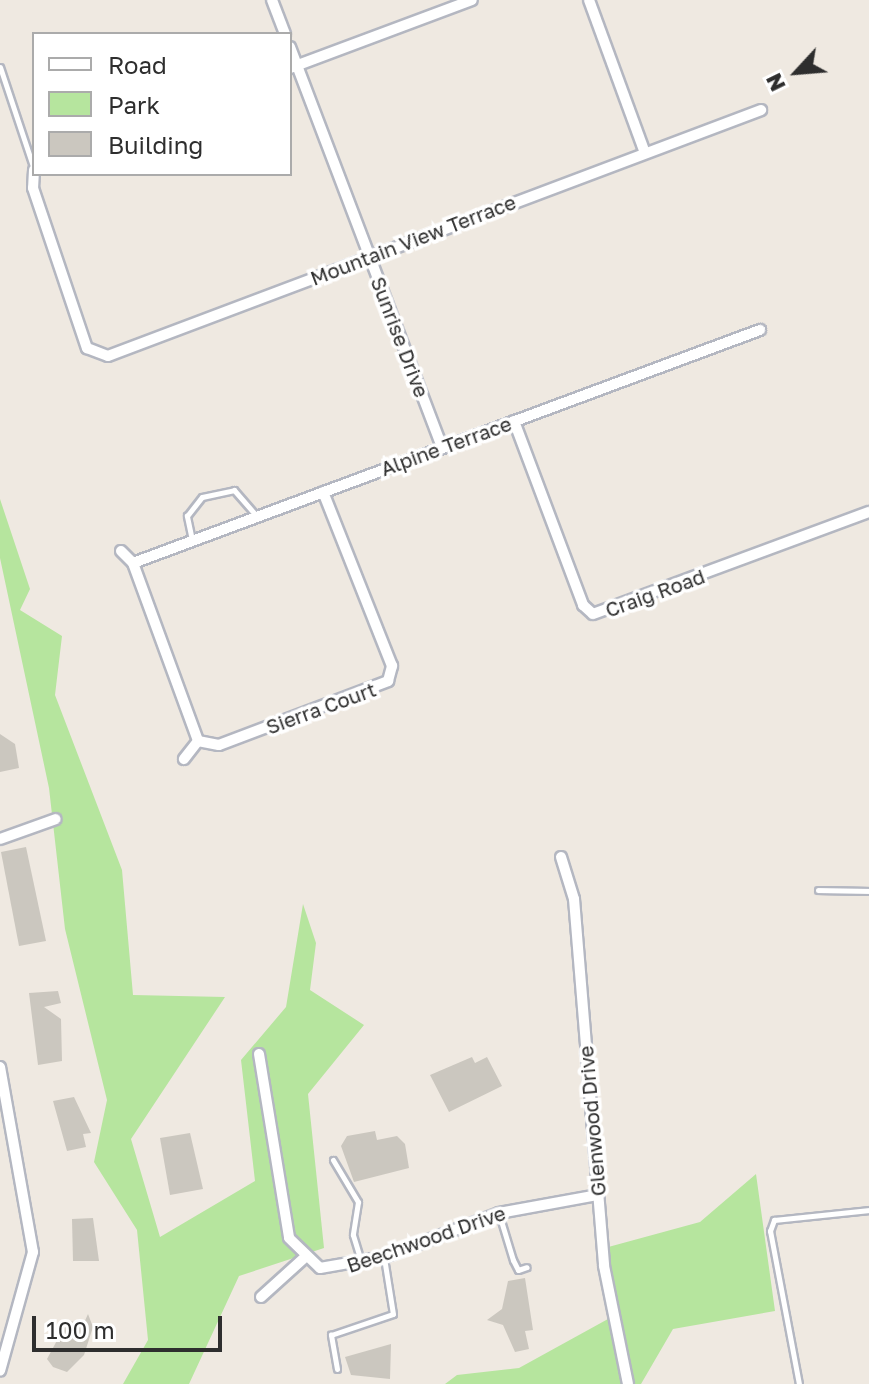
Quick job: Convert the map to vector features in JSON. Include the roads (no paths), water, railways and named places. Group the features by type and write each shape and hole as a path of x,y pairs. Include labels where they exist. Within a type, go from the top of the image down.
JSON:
{"street":[{"path":"272,0 284,32"},
{"path":"293,66 472,0"},
{"path":"589,0 645,153"},
{"name":"Sunrise Drive","path":"293,66 442,448"},
{"name":"Mountain View Terrace","path":"34,176 33,188 83,327 87,348 108,356 761,110"},
{"name":"Alpine Terrace","path":"133,563 760,330"},
{"name":"Craig Road","path":"514,421 583,605 593,614 869,512"},
{"name":"Sierra Court","path":"198,741 219,745 388,681 392,666 323,492"},
{"path":"121,551 133,563 198,741 184,759"},
{"path":"0,839 56,819"},
{"name":"Glenwood Drive","path":"561,857 574,899 598,1195 628,1384"},
{"path":"259,1054 289,1238 303,1259 261,1297"},
{"path":"0,1067 33,1252 0,1371"},
{"name":"Beechwood Drive","path":"303,1259 331,1270 384,1257 499,1213 598,1195"}],"lane":[{"path":"0,67 32,164"},
{"path":"192,540 187,516 202,497 234,490 257,516"},
{"path":"818,890 869,891"},
{"path":"333,1160 358,1202 353,1235 361,1263"},
{"path":"799,1384 770,1231 774,1220 869,1210"},
{"path":"499,1213 518,1270 527,1267"},
{"path":"337,1369 331,1335 393,1314 384,1257"}]}
